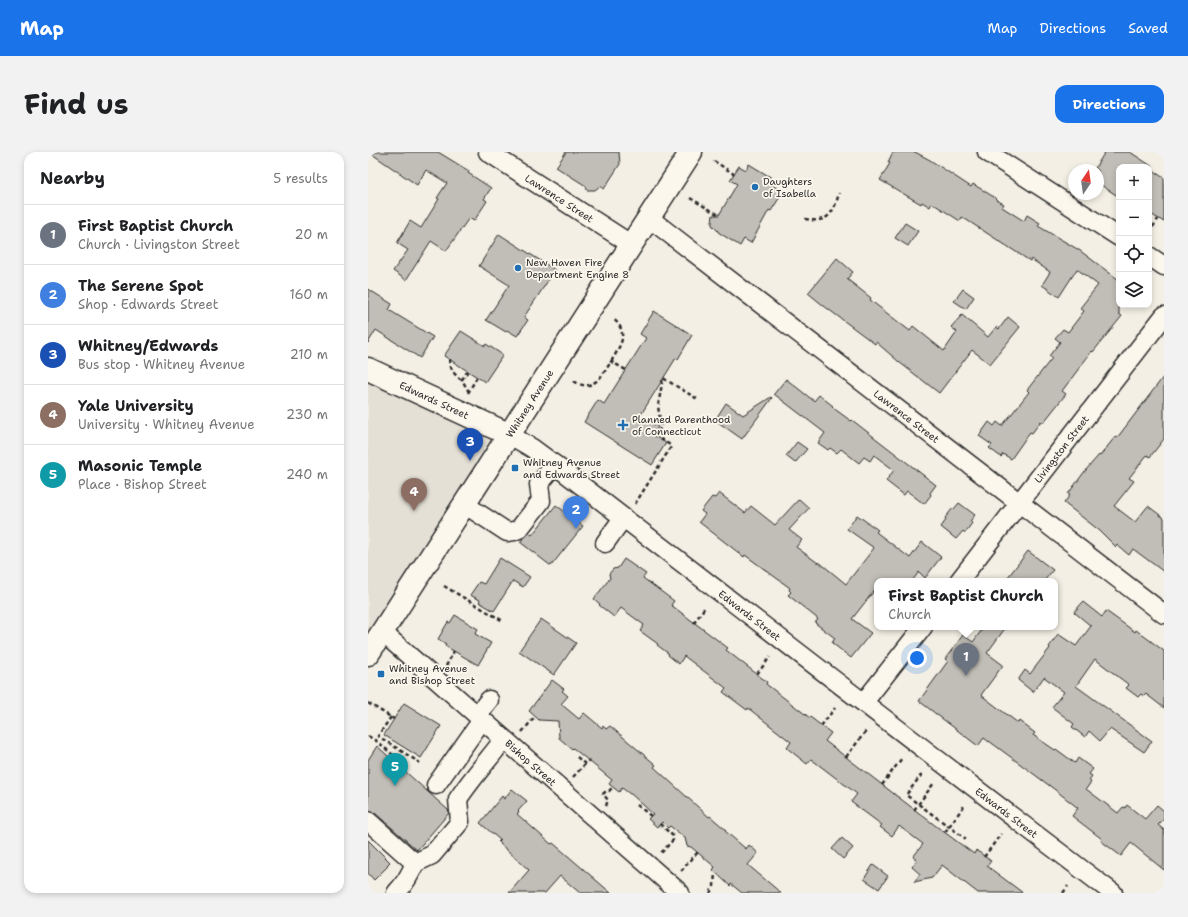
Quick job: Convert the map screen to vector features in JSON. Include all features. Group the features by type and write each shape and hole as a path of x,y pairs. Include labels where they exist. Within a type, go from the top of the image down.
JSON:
{"main road":[{"name":"Whitney Avenue","path":"368,654 691,152"},
{"name":"Edwards Street","path":"368,369 510,435"}],"street":[{"name":"Lawrence Street","path":"488,152 632,244"},
{"path":"988,152 1117,236"},
{"name":"Lawrence Street","path":"649,218 1164,614"},
{"path":"1152,258 1164,266"},
{"name":"Livingston Street","path":"961,578 1021,503 1164,316"},
{"name":"Edwards Street","path":"510,435 532,448 992,802 1113,893"},
{"path":"464,504 507,532 519,529 541,501 539,484 554,465"},
{"path":"605,543 623,518"},
{"path":"864,702 921,630"},
{"name":"Bishop Street","path":"382,632 680,893"},
{"path":"436,785 480,718 489,700"},
{"path":"396,893 403,887 415,864 432,855 460,822 458,798 474,775 504,739"},
{"path":"368,821 415,864"}],"path":[{"path":"714,161 734,174"},
{"path":"805,219 819,221 829,216 836,203 839,193"},
{"path":"690,198 719,215"},
{"path":"1152,228 1158,218"},
{"path":"574,381 583,385 588,385 595,383 599,379 621,344 622,338 620,326 613,319"},
{"path":"450,359 449,364 452,371 462,380 469,392"},
{"path":"610,361 626,370"},
{"path":"462,380 468,371"},
{"path":"467,397 477,377"},
{"path":"635,504 671,447 656,436 661,427 658,406 664,378 699,400"},
{"path":"444,586 503,621"},
{"path":"694,623 705,607"},
{"path":"445,666 454,651"},
{"path":"757,674 770,657"},
{"path":"368,703 392,718 378,736 420,763"},
{"path":"821,726 835,708"},
{"path":"522,732 535,717"},
{"path":"846,757 866,731"},
{"path":"368,736 378,742 402,762"},
{"path":"577,757 585,764"},
{"path":"882,785 902,758"},
{"path":"573,777 589,760"},
{"path":"922,774 906,795 966,839"},
{"path":"914,810 934,783"},
{"path":"606,806 608,800 604,794 613,787"},
{"path":"637,805 651,816"},
{"path":"945,832 964,806"},
{"path":"660,824 673,836 673,840 660,853"},
{"path":"984,857 1000,834"},
{"path":"681,871 698,852"},
{"path":"710,893 714,886 716,872"},
{"path":"1063,893 1068,886"}],"shaded area":[{"path":"368,369 510,435 368,654"}],"building":[{"path":"369,152 438,152 469,171 468,173 491,188 484,199 487,201 474,221 469,218 446,251 431,241 406,280 393,271 408,250 397,243 410,221 421,228 447,183 426,170 417,185"},
{"path":"566,152 619,152 620,164 604,189 600,186 595,190 587,190 586,186 556,167"},
{"path":"893,152 915,152 971,187 973,184 997,199 996,200 1004,204 1002,207 1024,221 1027,215 1040,223 1038,226 1079,250 1116,278 1116,308 1119,308 1119,314 1122,316 1093,352 1092,351 1062,391 1066,394 1043,423 1041,421 1032,433 1030,432 1011,459 1003,454 1001,457 989,448 992,445 979,436 989,422 994,426 997,422 1002,426 1029,392 1027,390 1052,358 1049,356 1060,342 1055,338 1063,329 1068,332 1084,311 1080,308 1098,285 1077,269 1059,297 1042,285 1050,272 1031,259 1030,261 962,217 960,221 932,203 930,207 922,202 921,204 880,180 890,163 888,162"},
{"path":"1105,152 1130,152 1148,164 1116,164 1116,195 1104,187 1104,164 1098,164"},
{"path":"749,164 772,178 769,183 783,192 771,211 769,210 751,243 744,239 740,246 718,232 712,225 712,222 713,215 719,215 737,184 730,180 739,166 746,170"},
{"path":"1152,170 1164,178 1164,222 1152,215"},
{"path":"905,223 918,231 908,246 895,238"},
{"name":"New Haven Fire Department Engine 8","path":"499,234 555,270 524,317 528,320 517,336 507,330 506,332 486,320 509,285 479,266"},
{"path":"837,258 853,272 847,279 871,298 870,300 910,331 913,326 944,351 957,332 951,327 962,315 988,337 996,327 999,329 1008,317 1020,327 990,364 972,350 939,393 876,342 875,344 808,293"},
{"path":"368,289 392,304 389,310 433,337 420,358 376,330 368,343"},
{"path":"963,289 974,297 966,309 954,301"},
{"path":"654,311 692,335 640,416 658,427 653,435 666,443 652,465 584,422 598,400 604,404 646,338 640,334"},
{"path":"461,331 503,355 485,382 444,356"},
{"path":"1164,376 1164,439 1150,457 1147,455 1129,478 1134,481 1114,506 1135,522 1148,506 1164,518 1164,572 1133,549 1129,555 1117,545 1116,547 1100,531 1064,503 1070,495 1068,494 1085,471 1099,455 1100,456 1115,437 1117,438"},
{"path":"786,379 814,401 819,395 833,406 832,407 851,421 852,420 936,485 924,504 907,491 904,495 886,481 894,470 874,455 870,461 864,457 859,463 841,449 837,453 830,448 828,450 818,443 825,433 774,394"},
{"path":"771,397 772,398 742,439 715,420 726,403 743,415"},
{"path":"797,442 807,449 795,463 786,456"},
{"path":"719,493 745,513 751,506 775,525 799,499 809,508 789,530 802,540 796,547 818,563 819,562 846,584 874,548 847,529 857,515 878,530 876,532 910,558 922,542 941,557 925,578 919,572 914,578 874,578 874,591 852,619 871,633 851,658 832,643 835,638 815,623 818,619 788,595 791,592 789,590 790,588 745,555 744,557 699,522 705,514 701,511 712,497 715,498"},
{"path":"959,503 975,515 970,521 972,523 965,533 963,531 956,539 941,527 946,520 945,518"},
{"path":"556,505 583,526 551,566 520,542 529,533 532,535"},
{"path":"1028,551 1053,570 1046,578 1007,578"},
{"path":"500,558 530,577 523,587 513,581 494,611 479,602 480,600 470,595 479,582 484,584"},
{"path":"624,559 646,574 643,578 674,601 671,605 728,648 726,650 767,682 766,684 831,733 825,741 974,854 976,850 991,861 987,866 1023,893 978,893 942,865 932,878 914,882 920,874 912,867 917,860 913,857 923,844 899,826 892,836 880,827 882,825 851,802 857,794 811,759 807,764 787,748 791,742 748,708 747,710 723,692 726,688 684,656 679,664 657,645 658,644 640,631 644,625 621,608 614,617 599,605 600,604 594,599 610,578 609,574 613,569 618,568"},
{"path":"1083,602 1102,617 1106,611 1135,632 1136,630 1164,651 1164,708 1146,694 1144,696 1141,694 1138,697 1126,688 1129,685 1095,659 1076,686 1152,741 1144,752 1110,729 1100,741 1089,731 1085,737 1072,727 1074,724 1052,707 1064,692 1044,677 1033,692 1018,680 1025,670 1030,674 1050,648 1049,647 1058,634 1076,646 1091,626 1074,612"},
{"path":"455,615 478,629 475,634 491,643 478,665 445,646 446,644 438,639 448,622 450,623"},
{"path":"541,619 576,643 554,675 519,651"},
{"path":"982,630 1004,630 987,653 1003,665 981,695 1018,723 1019,721 1035,733 1033,735 1055,750 1056,749 1075,763 1078,758 1093,769 1089,774 1092,776 1089,780 1091,782 1086,789 1118,813 1127,805 1145,819 1157,805 1164,811 1164,819 1158,825 1164,830 1164,870 1131,843 1121,856 1072,816 1078,808 1054,789 984,738 978,746 919,701 948,661 945,659 963,635 973,642"},
{"path":"552,680 564,689 562,691 568,696 561,704 579,719 584,713 602,728 603,726 606,729 610,726 656,765 654,767 709,817 710,816 726,830 725,831 746,849 749,845 758,853 748,865 781,893 742,893 731,884 730,886 713,870 715,867 691,847 687,846 685,838 670,826 668,828 662,822 657,827 648,819 653,814 631,794 622,788 619,792 609,784 612,780 559,738 558,721 539,720 529,711"},
{"path":"404,703 441,726 421,758 384,735"},
{"path":"377,746 448,810 449,813 417,850 375,813 368,811 368,760"},
{"path":"512,789 527,801 517,814 611,893 580,893 560,876 545,893 509,893 529,870 498,842 500,840 480,823 502,796 504,799"},
{"path":"842,838 853,848 843,859 832,849"},
{"path":"368,840 390,862 374,880 368,873"},
{"path":"873,865 888,876 879,889 864,879"}],"place":[{"name":"Daughters of Isabella","path":"755,187"},
{"name":"New Haven Fire Department Engine 8","path":"518,268"},
{"name":"Planned Parenthood of Connecticut","path":"623,425"},
{"name":"Whitney/Edwards","path":"470,461"},
{"name":"Whitney Avenue and Edwards Street","path":"515,468"},
{"name":"Yale University","path":"414,511"},
{"name":"The Serene Spot","path":"576,529"},
{"name":"Whitney Avenue and Bishop Street","path":"381,674"},
{"name":"First Baptist Church","path":"966,676"},
{"name":"Masonic Temple","path":"395,786"}]}
